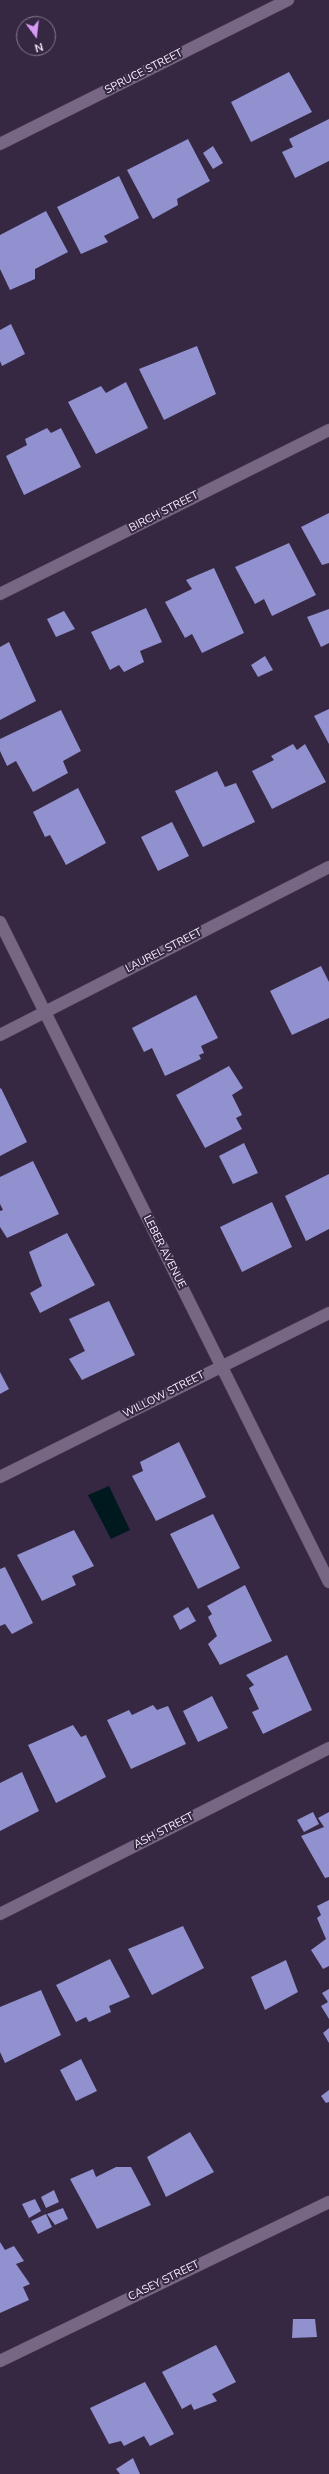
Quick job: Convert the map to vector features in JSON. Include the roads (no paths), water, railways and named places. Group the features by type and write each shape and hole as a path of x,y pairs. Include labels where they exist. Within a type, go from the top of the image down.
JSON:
{"street":[{"name":"SPRUCE STREET","path":"0,144 288,0"},
{"name":"BIRCH STREET","path":"0,594 329,430"},
{"name":"LAUREL STREET","path":"0,1035 329,867"},
{"name":"LEBER AVENUE","path":"0,922 329,1582"},
{"name":"WILLOW STREET","path":"0,1477 329,1313"},
{"name":"ASH STREET","path":"0,1914 329,1748"},
{"name":"CASEY STREET","path":"0,2361 329,2202"}],"water":[{"path":"109,1486 130,1530 111,1539 88,1495"}]}
